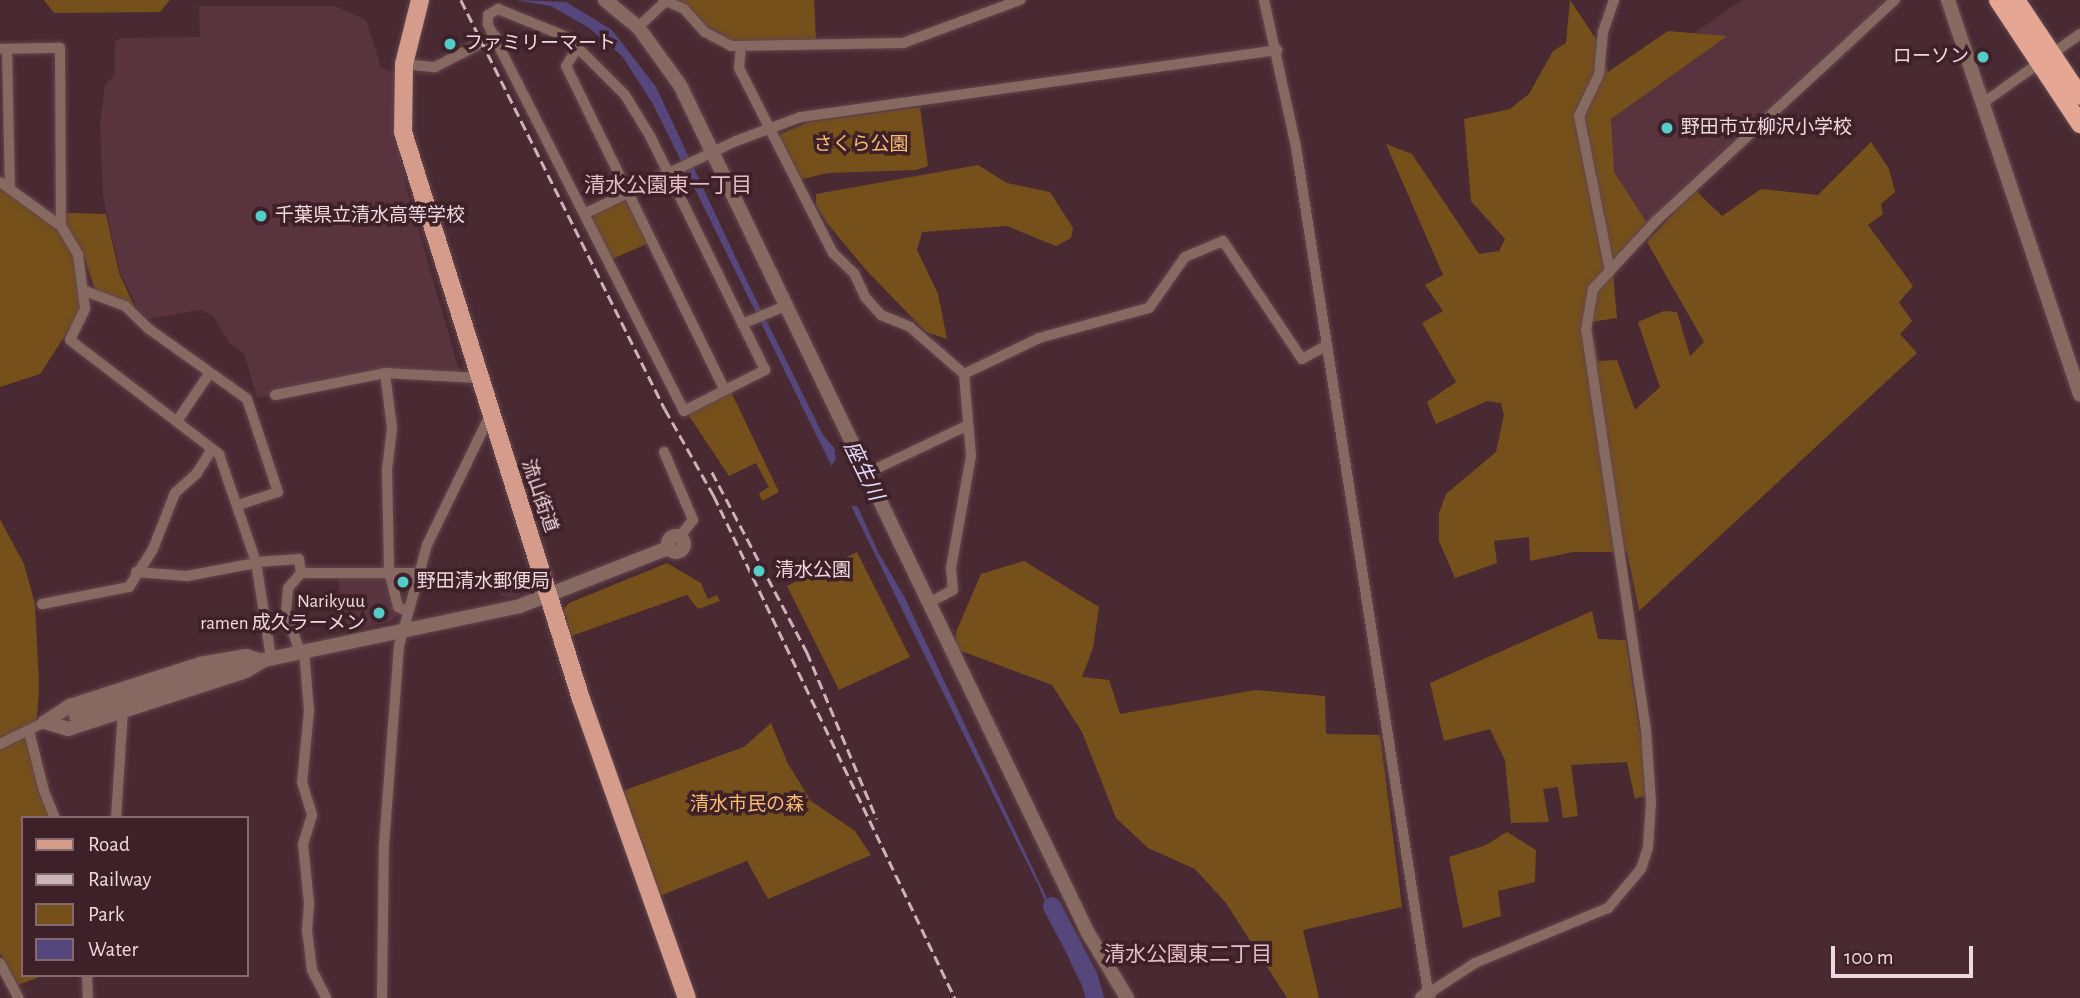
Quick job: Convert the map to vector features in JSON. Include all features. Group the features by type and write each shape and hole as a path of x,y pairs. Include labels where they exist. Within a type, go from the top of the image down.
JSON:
{"highway":[{"path":"1998,0 2080,96"},
{"path":"2016,0 2080,124"}],"main road":[{"name":"流山街道","path":"420,0 404,64 403,132 478,378 616,801 687,998"}],"street":[{"path":"605,0 638,27 680,85 706,154 779,308 929,603 1088,933 1127,998"},
{"path":"638,27 663,1 684,9 715,40 741,46 903,43 1020,0"},
{"path":"1264,0 1277,50 1327,345 1427,997 1475,963 1608,908 1641,869 1648,848 1651,802 1628,560 1586,330 1593,289 1656,221 1895,0"},
{"path":"1610,271 1579,116 1599,74 1603,32 1614,0"},
{"path":"1948,0 2080,394"},
{"path":"498,9 550,28 579,46 625,95 671,171 746,323 765,370 684,411 495,36 488,15 498,9"},
{"path":"1983,103 2080,34"},
{"path":"404,64 435,67 495,36"},
{"path":"579,46 566,66 725,390"},
{"path":"741,46 739,68 834,253 854,273 865,297 881,315 910,327 964,374 971,456 951,568 953,590 929,603"},
{"path":"61,226 60,48 4,49 5,185 61,226 78,254 85,291 85,309 70,340 219,454 256,563 267,659"},
{"path":"584,214 769,126 829,110 1277,50"},
{"path":"964,374 1039,338 1149,308 1185,257 1223,241 1302,359 1327,345"},
{"path":"85,291 125,306 209,374 247,399 278,492 237,505"},
{"path":"746,323 779,308"},
{"path":"275,395 385,373 478,378"},
{"path":"385,373 392,428 387,470 389,570 398,607 408,612"},
{"path":"177,421 209,374"},
{"path":"382,998 384,845 402,633 417,573 452,488 490,415"},
{"path":"865,474 967,426"},
{"path":"42,604 130,587 136,572 153,549 175,493 197,473 212,449"},
{"path":"76,716 267,659 402,633 550,596 668,548 675,552 682,549 680,537 693,520 664,452"},
{"path":"136,572 187,576 256,563 299,559 300,573"},
{"path":"326,998 312,970 307,930 309,903 303,844 312,815 302,782 309,711 302,651 286,600 291,582 300,573 389,570 417,573"},
{"path":"0,744 46,723 55,712 200,664 246,656 267,659"},
{"path":"46,723 68,729 246,671 267,659"},
{"path":"116,816 123,711"},
{"path":"29,732 44,792 54,816"},
{"path":"0,963 19,998"},
{"path":"87,977 88,998"}],"shaded area":[{"name":"野田市立柳沢小学校","path":"1742,0 1886,0 1615,260 1584,109"},
{"name":"千葉県立清水高等学校","path":"199,6 335,6 366,20 381,67 396,75 396,130 406,186 461,377 379,371 257,398 244,353 229,343 213,316 201,310 147,319 138,309 120,273 103,196 100,125 105,85 115,74 115,42 120,38 200,37"},
{"path":"510,572 519,576 523,585 519,594 510,598 501,594 497,585 501,576"},
{"path":"336,574 388,577 398,614 393,621 349,631"}],"green space":[{"path":"44,0 170,0 160,12 54,13"},
{"path":"677,0 814,0 816,39 733,41 704,24"},
{"path":"1570,0 1598,42 1608,72 1668,31 1727,36 1611,119 1614,172 1647,223 1612,261 1617,318 1591,322 1598,361 1617,360 1635,410 1660,387 1638,322 1664,311 1677,312 1690,356 1704,342 1647,242 1695,190 1722,216 1761,189 1818,195 1871,142 1889,169 1895,192 1881,204 1883,214 1868,225 1913,286 1899,302 1912,321 1900,334 1917,353 1639,611 1627,552 1573,552 1530,561 1529,537 1494,541 1497,563 1455,578 1439,541 1439,513 1446,494 1496,452 1504,415 1501,403 1487,401 1436,424 1427,402 1456,382 1422,323 1443,311 1425,285 1443,275 1386,144 1412,154 1479,254 1499,251 1505,239 1471,201 1464,119 1510,109 1529,94 1553,51 1566,43"},
{"name":"さくら公園","path":"920,107 928,166 916,170 828,173 798,180 778,135 809,122"},
{"path":"978,165 1007,183 1050,192 1073,228 1071,238 1056,246 1007,226 922,232 917,250 938,294 947,339 926,332 866,270 827,223 816,205 816,194"},
{"path":"0,188 54,226 66,240 76,257 82,293 77,317 40,374 0,387"},
{"path":"624,199 649,243 610,260 591,220 594,214"},
{"path":"66,213 106,214 119,273 136,310 95,289 81,248 66,227"},
{"path":"731,392 779,492 762,501 759,493 769,487 756,463 729,476 687,413"},
{"path":"0,519 24,564 35,604 39,686 34,763 52,816 21,816 21,977 40,977 18,985 0,953"},
{"path":"857,552 910,657 839,690 787,586"},
{"path":"1024,561 1099,607 1093,648 1082,677 1109,680 1120,714 1256,690 1325,696 1326,734 1380,735 1402,907 1303,930 1319,998 1287,998 1226,903 1195,869 1148,848 1116,818 1082,732 1052,685 956,649 956,632 981,574"},
{"path":"667,563 701,583 708,599 717,595 720,601 698,609 687,595 571,636 563,610 569,603"},
{"path":"1592,611 1598,639 1626,640 1644,760 1645,796 1635,799 1627,762 1571,765 1578,816 1563,818 1558,787 1543,789 1549,822 1511,823 1505,760 1490,729 1444,741 1430,683"},
{"name":"清水市民の森","path":"771,723 788,764 811,801 855,831 871,855 768,899 747,861 657,897 620,792 744,747"},
{"path":"1507,832 1536,850 1535,882 1498,891 1501,916 1463,928 1449,857 1486,845"}],"water":[{"path":"514,0 566,2 612,30 656,87 741,269 823,435 835,449 835,456 878,552 904,596 1094,998 1088,998 1039,887 653,104 622,56 589,28 551,6"}],"pier":[{"path":"838,456 863,506 847,506 828,471"}],"waterway":[{"name":"座生川","path":"1052,906 1089,977 1095,998"}],"railway":[{"path":"461,0 665,409 714,496 955,998"},
{"path":"712,472 807,652 877,819"}],"place":[{"name":"ファミリーマート","path":"450,44"},
{"name":"ローソン","path":"1983,57"},
{"name":"野田市立柳沢小学校","path":"1667,128"},
{"name":"千葉県立清水高等学校","path":"261,216"},
{"name":"清水公園","path":"759,571"},
{"name":"野田清水郵便局","path":"403,582"},
{"name":"Narikyuu ramen 成久ラーメン","path":"379,613"}],"district":[{"name":"清水公園東一丁目","path":"668,186"},
{"name":"清水公園東二丁目","path":"1188,955"}]}
